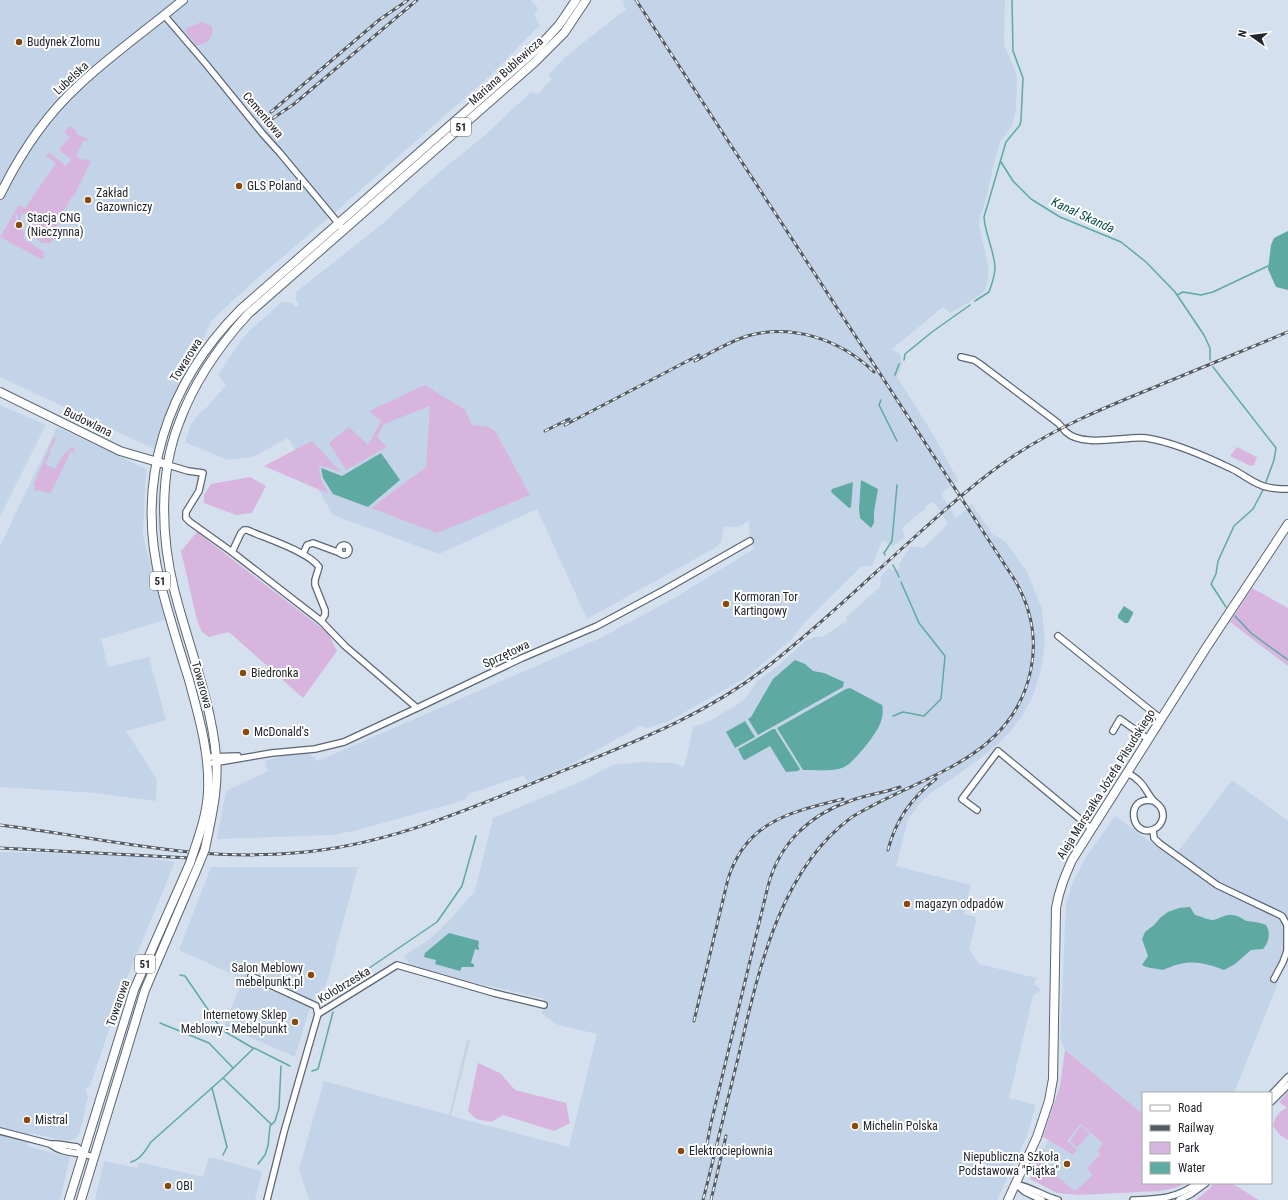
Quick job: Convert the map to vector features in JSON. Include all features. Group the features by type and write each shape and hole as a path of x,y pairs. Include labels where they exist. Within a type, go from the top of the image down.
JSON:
{"main road":[{"name":"Lubelska","path":"0,195 31,140 61,103 88,77 183,0"},
{"name":"Mariana Bublewicza","path":"338,223 537,49 559,25 576,0"},
{"name":"Mariana Bublewicza","path":"344,230 542,56 569,26 586,0"},
{"name":"Towarowa","path":"69,1200 130,1003 190,863 206,808 208,794 212,760 160,583 155,558 152,517 153,492 156,461 160,445 166,425 180,393 193,368 210,342 241,309 338,223"},
{"name":"Towarowa","path":"81,1200 146,990 205,849 213,804 212,760 206,702 174,589 167,554 164,506 168,465 176,430 185,408 208,364 222,344 248,314 344,230"},
{"name":"Budowlana","path":"0,392 120,451 168,465"},
{"name":"Aleja Marszałka Józefa Piłsudskiego","path":"1008,1200 1041,1126 1049,1101 1053,1079 1055,922 1058,896 1064,876 1072,860 1148,739 1233,606 1288,524"},
{"path":"160,931 166,931 167,938"}],"street":[{"name":"Cementowa","path":"164,15 344,230"},
{"path":"961,357 974,360 980,364 1041,409 1058,423 1066,432 1074,437 1090,440 1146,438 1179,447 1232,469 1266,487 1288,489"},
{"path":"168,465 188,471 203,473 199,491 186,512 186,518 190,522 232,552 321,622 345,646 417,708"},
{"path":"232,552 244,530 248,530 303,554 316,563 318,567 315,585 325,610 325,616 321,622"},
{"name":"Sprzętowa","path":"212,760 315,749 344,742 522,658 597,626 750,541"},
{"path":"303,554 307,546 313,543 340,553"},
{"path":"1058,636 1161,719"},
{"path":"1113,731 1120,719 1148,739"},
{"path":"977,810 962,799 998,751 1092,829"},
{"path":"1128,773 1140,782 1154,802 1162,809 1163,817 1158,826 1153,830 1140,828 1134,820 1134,811 1136,806 1144,801 1154,802"},
{"path":"1144,801 1146,791"},
{"path":"1153,830 1154,838 1159,843 1217,885 1282,916 1287,925 1287,951 1274,979"},
{"name":"Kołobrzeska","path":"267,1200 284,1132 318,1014 397,965 487,991 544,1005"},
{"path":"251,976 316,1006 318,1014"},
{"path":"1272,1094 1288,1077"},
{"path":"1272,1101 1288,1085"},
{"path":"0,1131 50,1144 75,1146 80,1148 83,1153"},
{"path":"75,1146 83,1142 88,1136"},
{"path":"50,1144 54,1147 74,1154 83,1153 94,1156"},
{"path":"74,1154 78,1169"},
{"path":"1015,1184 1025,1192 1042,1200"},
{"path":"1015,1184 1028,1187 1058,1200"},
{"path":"1133,1200 1166,1198 1180,1194 1196,1184"},
{"path":"1179,1200 1192,1194 1205,1184"}],"shaded area":[{"path":"0,0 530,0 538,8 534,15 540,25 492,74 332,215 252,283 211,321 154,449 0,377"},
{"path":"625,0 1005,0 1004,45 1017,75 1016,109 1012,126 1000,142 984,207 980,216 979,225 989,269 987,284 984,292 950,313 943,307 892,349 900,354 902,365 897,377 931,431 958,480 954,484 969,506 972,504 993,535 1005,541 1027,572 1042,609 1045,643 1041,670 1033,696 1022,716 1010,732 999,743 977,761 931,793 920,803 908,820 896,866 971,885 964,914 977,917 969,949 979,964 1036,978 1034,984 1041,990 1033,996 1009,1098 1036,1105 1027,1136 997,1200 309,1200 299,1169 324,1081 449,1115 467,1040 470,1041 451,1116 569,1147 597,1034 558,1025 542,1014 545,999 410,965 404,956 428,940 451,919 472,894 474,894 493,818 580,782 613,765 641,762 673,763 683,767 693,727 710,721 744,700 758,680 778,666 805,641 814,637 822,637 847,621 846,617 880,587 881,576 889,568 893,571 900,568 899,564 911,546 923,548 948,524 936,504 932,502 925,506 926,508 902,528 905,537 893,546 882,541 872,566 861,567 802,625 792,639 744,679 671,720 648,728 640,726 570,765 528,782 524,775 469,794 465,800 354,831 332,835 217,839 226,791 268,771 265,761 287,755 308,753 318,761 600,638 669,601 754,549 750,541 749,521 738,527 724,527 721,543 715,548 587,619 537,509 439,554 333,515 288,438 253,457 228,460 185,442 191,424 226,385 218,375 241,340 249,331 282,302 290,302 297,307 299,304 296,300 296,292 382,224 436,175 484,136 531,92 538,94 552,79 548,75 565,57 626,9 622,2","holes":["951,486 966,509 956,518 941,494"]},
{"path":"0,405 46,425 0,517"},
{"path":"57,427 146,469 143,536 165,620 101,639 108,667 149,657 166,720 126,731 157,779 156,801 96,793 0,787 0,546"},
{"path":"1232,780 1288,821 1288,958 1234,1092 1142,1092 1142,1113 1065,1050 1060,1040 1066,904 1073,882 1086,857 1115,816 1173,858"},
{"path":"0,852 127,855 175,862 124,985 90,1086 85,1089 88,1097 80,1132 75,1139 65,1141 30,1133 27,1146 70,1157 60,1200 0,1200"},
{"path":"211,867 358,867 326,985 312,1001 295,1057 224,1026 243,979 179,950"},
{"path":"1081,1124 1103,1144 1100,1153 1088,1170 1094,1175 1075,1191 1038,1161 1048,1140 1073,1155 1067,1141"},
{"path":"209,1157 262,1171 255,1200 95,1200 104,1161 137,1168 139,1162 203,1177"}],"green space":[{"path":"202,22 212,26 212,34 207,42 196,45 185,31 186,28"},
{"path":"69,126 77,131 76,134 88,139 87,141 84,140 76,155 81,160 91,161 74,196 72,196 55,229 53,239 50,243 42,243 37,239 33,213 21,214 21,220 18,220 17,214 15,214 17,228 22,228 25,240 43,251 43,260 0,237 19,205 25,208 56,163 46,156 49,152 66,166 71,159 59,150 70,137 64,132"},
{"path":"425,385 465,410 472,425 489,427 495,431 530,495 437,533 371,508 426,467 430,406 384,424 377,437 387,447 346,470 329,443 349,427 368,445 381,421 369,411"},
{"path":"54,437 56,439 45,464 55,469 64,454 71,447 75,449 74,452 71,451 51,493 34,490 35,486 33,486"},
{"path":"312,441 341,472 319,465 321,479 329,494 264,466"},
{"path":"1237,447 1257,457 1254,465 1251,466 1230,456"},
{"path":"250,477 266,486 252,513 236,515 204,503 204,495 211,484"},
{"path":"197,532 328,633 337,651 303,698 229,632 209,637 202,632 197,620 181,551"},
{"path":"1252,588 1288,608 1288,666 1230,622"},
{"path":"1065,1050 1142,1113 1142,1184 1184,1184 1175,1188 1160,1191 1079,1195 1057,1193 1030,1179 1038,1161 1075,1191 1093,1175 1088,1170 1088,1167 1100,1154 1097,1151 1103,1144 1081,1124 1067,1141 1077,1150 1073,1155 1043,1137 1060,1086"},
{"path":"478,1063 500,1073 515,1090 566,1103 570,1123 554,1131 503,1115 491,1122 476,1119 468,1111"},
{"path":"1288,1092 1288,1140 1280,1135 1273,1126 1277,1115 1287,1108 1279,1102"},
{"path":"1081,1126 1090,1133 1077,1148 1070,1141"},
{"path":"1213,1184 1233,1184 1259,1200 1196,1200"}],"water":[{"path":"1288,231 1288,290 1276,287 1268,269 1271,245 1274,238"},
{"path":"381,453 400,480 368,507 333,494 323,478 321,468 342,476"},
{"path":"861,480 878,489 874,512 874,523 871,528 860,518 859,509"},
{"path":"853,482 851,507 849,508 831,492 832,489"},
{"path":"1124,606 1133,612 1128,623 1125,623 1118,618 1118,615"},
{"path":"795,660 805,664 813,671 824,673 844,682 843,687 758,735 748,719 751,717 773,679"},
{"path":"850,688 882,705 882,717 878,729 859,754 844,767 830,770 803,770 777,728"},
{"path":"745,721 755,737 735,748 726,732"},
{"path":"775,729 800,769 798,771 786,772 770,746 745,760 743,759 738,749"},
{"path":"1190,907 1195,915 1208,919 1213,920 1227,915 1234,915 1247,921 1266,925 1269,934 1267,943 1263,949 1251,950 1235,964 1224,970 1194,962 1179,964 1163,970 1142,965 1148,956 1142,939 1145,932 1168,912 1179,908"},
{"path":"449,933 479,941 479,950 475,949 471,963 474,964 474,967 462,967 460,971 435,964 436,960 424,957 425,953"}],"waterway":[{"name":"Kanał Skanda","path":"975,301 989,292 993,280 995,267 984,217 1006,142 1020,125 1021,120 1023,78 1013,51 1012,0"},
{"name":"Kanał Skanda","path":"1001,162 1013,181 1031,199 1060,217 1121,242 1146,262 1175,292 1204,335 1210,348 1210,360"},
{"path":"1177,295 1183,292 1201,295 1213,292 1268,266"},
{"path":"904,360 905,354 932,332 970,305"},
{"path":"895,375 899,364"},
{"name":"Kanał Skanda","path":"1213,367 1276,448 1274,460 1266,482"},
{"path":"881,400 879,405 897,441"},
{"path":"885,555 884,553 892,541 897,485"},
{"name":"Kanał Skanda","path":"1226,607 1211,584 1216,574 1218,561 1234,526 1253,509 1263,490"},
{"path":"893,565 899,577"},
{"path":"893,716 903,712 924,716 941,699 945,656 919,623 901,582"},
{"name":"Kanał Skanda","path":"1235,616 1251,633 1288,660"},
{"path":"329,998 331,994 437,922 462,886 476,836"},
{"path":"180,975 185,976 222,1030 253,1048"},
{"path":"312,1071 318,1069 333,1012"},
{"path":"160,1023 209,1043 233,1068"},
{"path":"131,1162 140,1157 151,1142 223,1078 254,1048 290,1066"},
{"path":"258,1164 265,1155 268,1146 270,1126 275,1121 279,1108 281,1066"},
{"path":"223,1078 271,1124"},
{"path":"212,1088 227,1147 223,1155"}],"railway":[{"path":"271,112 379,20 408,0"},
{"path":"266,123 294,104 417,0"},
{"path":"636,0 1016,582 1026,603 1033,635 1033,658 1031,669 1021,700 1005,725 984,745 960,762 878,802 852,817 827,839 806,866 789,895 775,926 763,959 703,1200"},
{"path":"0,825 147,847 220,854 257,855 294,853 362,843 459,813 668,727 721,698 747,682 791,648 975,484 1029,446 1046,436 1100,410 1288,332"},
{"path":"695,361 727,344 747,336 764,333 799,333 815,337 847,351 874,372"},
{"path":"565,425 699,355"},
{"path":"545,431 569,419"},
{"path":"888,850 895,830 912,802 936,779"},
{"path":"707,1144 768,886 780,857 788,844 798,833 821,814 850,801 900,787"},
{"path":"694,1021 728,879 736,859 746,844 773,822 806,809 843,799"},
{"path":"0,848 190,858"},
{"path":"711,1200 726,1136"}],"place":[{"name":"Budynek Złomu","path":"19,42"},
{"name":"GLS Poland","path":"239,186"},
{"name":"Zakład Gazowniczy","path":"88,200"},
{"name":"Stacja CNG (Nieczynna)","path":"19,225"},
{"name":"Kormoran Tor Kartingowy","path":"726,604"},
{"name":"Biedronka","path":"243,673"},
{"name":"McDonald's","path":"246,732"},
{"name":"magazyn odpadów","path":"907,904"},
{"name":"Salon Meblowy mebelpunkt.pl","path":"311,975"},
{"name":"Internetowy Sklep Meblowy - Mebelpunkt","path":"295,1022"},
{"name":"Mistral","path":"27,1120"},
{"name":"Michelin Polska","path":"855,1126"},
{"name":"Elektrociepłownia","path":"681,1151"},
{"name":"Niepubliczna Szkoła Podstawowa \"Piątka\"","path":"1067,1164"},
{"name":"OBI","path":"168,1186"}]}
